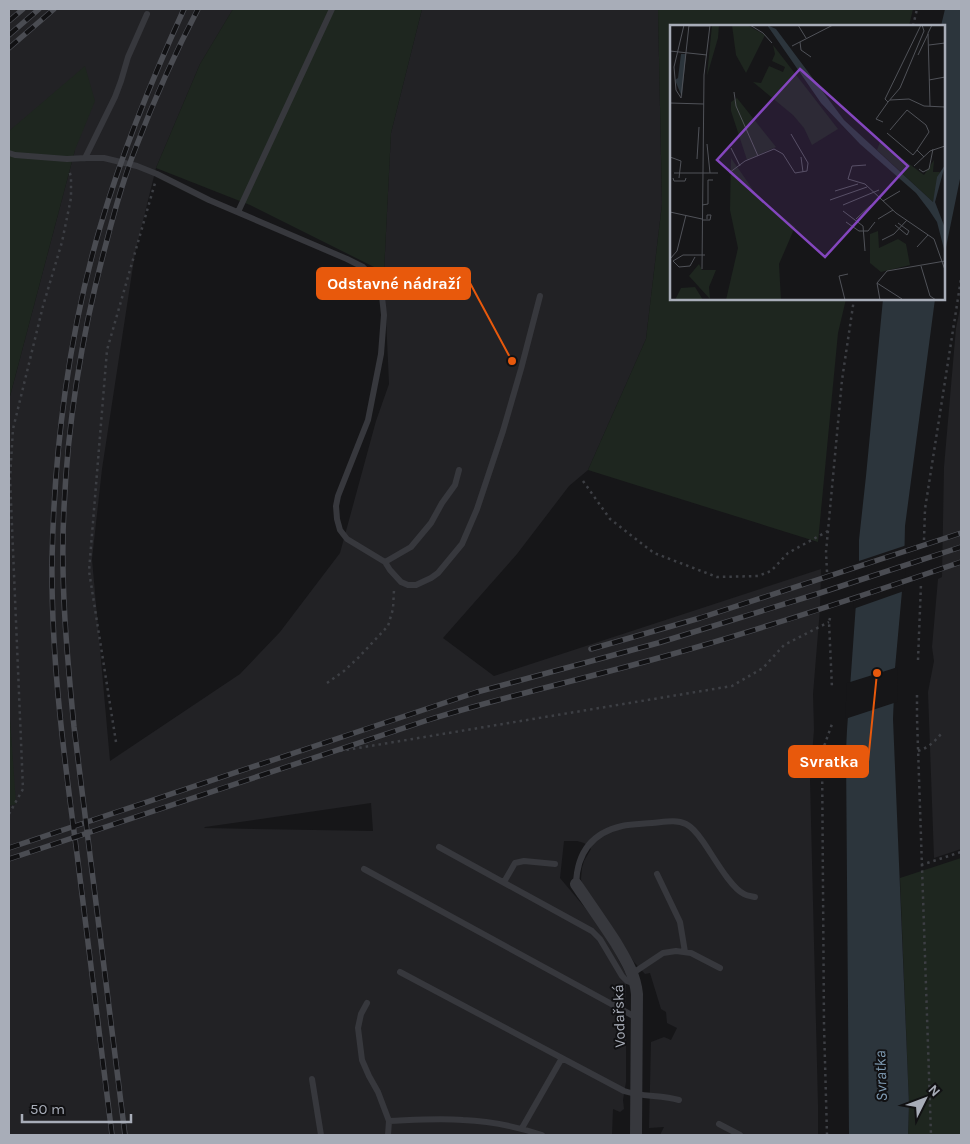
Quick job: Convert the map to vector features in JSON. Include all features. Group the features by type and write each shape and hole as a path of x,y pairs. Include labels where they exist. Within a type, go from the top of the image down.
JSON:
{"street":[{"name":"Vodařská","path":"576,884 605,925 634,979 637,994 636,1135"}],"lane":[{"path":"238,212 332,9"},
{"path":"86,158 115,98 128,57 147,14"},
{"path":"9,153 67,159 104,158 137,166 209,200 348,259 370,272 380,288 382,296 384,315 381,354 368,420 338,496 336,506 337,518 340,530 347,538 385,562 395,576 408,585 424,582 438,573 462,544 477,509 503,431 540,296"},
{"path":"385,562 411,547 426,529 456,485 459,470"},
{"path":"576,884 578,864 582,854 600,836 624,826 678,821 688,824 697,833 729,880 742,894 755,898"},
{"path":"439,847 592,931 600,938 622,976 627,981 634,979 663,953 676,951 691,953 720,968"},
{"path":"504,882 515,863 554,864"},
{"path":"364,869 637,1018"},
{"path":"657,874 680,922 685,952"},
{"path":"400,972 624,1091 636,1095 649,1095 679,1100"},
{"path":"367,1002 361,1014 358,1028 362,1060 378,1092 389,1121 388,1135"},
{"path":"522,1128 562,1058"},
{"path":"312,1080 321,1135"},
{"path":"389,1121 464,1120 522,1128 542,1135"},
{"path":"719,1124 740,1135"}],"path":[{"path":"913,25 917,9"},
{"path":"9,814 23,789 10,478 13,429 43,306 62,242 71,198 71,178 67,159"},
{"path":"116,742 89,571 107,350 157,174"},
{"path":"924,540 925,509 961,279"},
{"path":"827,572 826,552 842,380 854,300"},
{"path":"583,481 610,519 654,553 717,577 758,576 772,571 788,553 828,531"},
{"path":"327,683 359,657 388,626 393,609 395,576"},
{"path":"918,660 921,584"},
{"path":"830,618 832,688"},
{"path":"340,751 732,686 764,668 784,645 829,622"},
{"path":"917,695 931,1135"},
{"path":"827,1135 824,1025 822,752 832,724"},
{"path":"918,751 926,748 941,734"},
{"path":"921,865 961,852"}],"shaded area":[{"path":"9,9 233,9 200,64 156,168 135,253 102,469 92,559 110,761 240,674 280,632 340,553 376,421 389,384 384,272 391,133 422,9 658,9 662,204 646,339 588,470 569,486 517,554 443,638 494,676 821,569 810,780 818,1135 660,1135 664,1127 649,1128 651,1042 664,1037 671,1040 677,1028 667,1023 666,1012 661,1009 650,973 645,974 634,962 583,886 581,879 582,868 591,849 584,843 564,841 560,878 602,928 626,974 625,1025 621,1033 626,1036 624,1109 620,1112 613,1109 612,1135 9,1135 9,806 15,804 9,704 9,400 75,150 9,152","holes":["371,803 373,831 204,828"]},
{"path":"233,9 422,9 391,133 384,272 250,205 156,168 200,64"},
{"path":"658,9 913,9 909,25 670,25 670,300 846,300 838,333 818,542 588,470 646,339 662,204"},
{"path":"85,66 95,101 75,150 9,400 9,131"},
{"path":"961,304 961,849 934,858 928,692 934,661 932,647 938,579 942,577 944,467 956,328"},
{"path":"9,704 16,804 9,806"},
{"path":"961,858 961,1135 908,1135 909,1104 900,878"}],"water":[{"path":"945,9 961,9 961,174 945,252 945,25 941,25"},
{"path":"883,300 935,300 905,526 904,569 895,668 893,719 909,1104 908,1135 849,1135 846,751 859,540"}],"pier":[{"path":"907,545 904,591 853,609 856,562"},
{"path":"898,667 897,702 845,719 847,683"}],"railway":[{"path":"9,21 23,9"},
{"path":"9,35 39,9"},
{"path":"9,48 54,9"},
{"path":"112,1135 59,708 52,598 53,519 65,391 80,306 90,265 101,224 128,142 149,88 184,9"},
{"path":"125,1135 74,727 69,673 63,563 66,474 73,407 84,340 98,273 117,205 132,158 150,112 198,9"},
{"path":"591,649 700,618 961,533"},
{"path":"9,848 477,692 658,643 961,547"},
{"path":"9,859 428,720 700,646 850,600 961,562"}],"place":[{"name":"Odstavné nádraží","path":"512,361"},
{"name":"Svratka","path":"877,673"}]}
